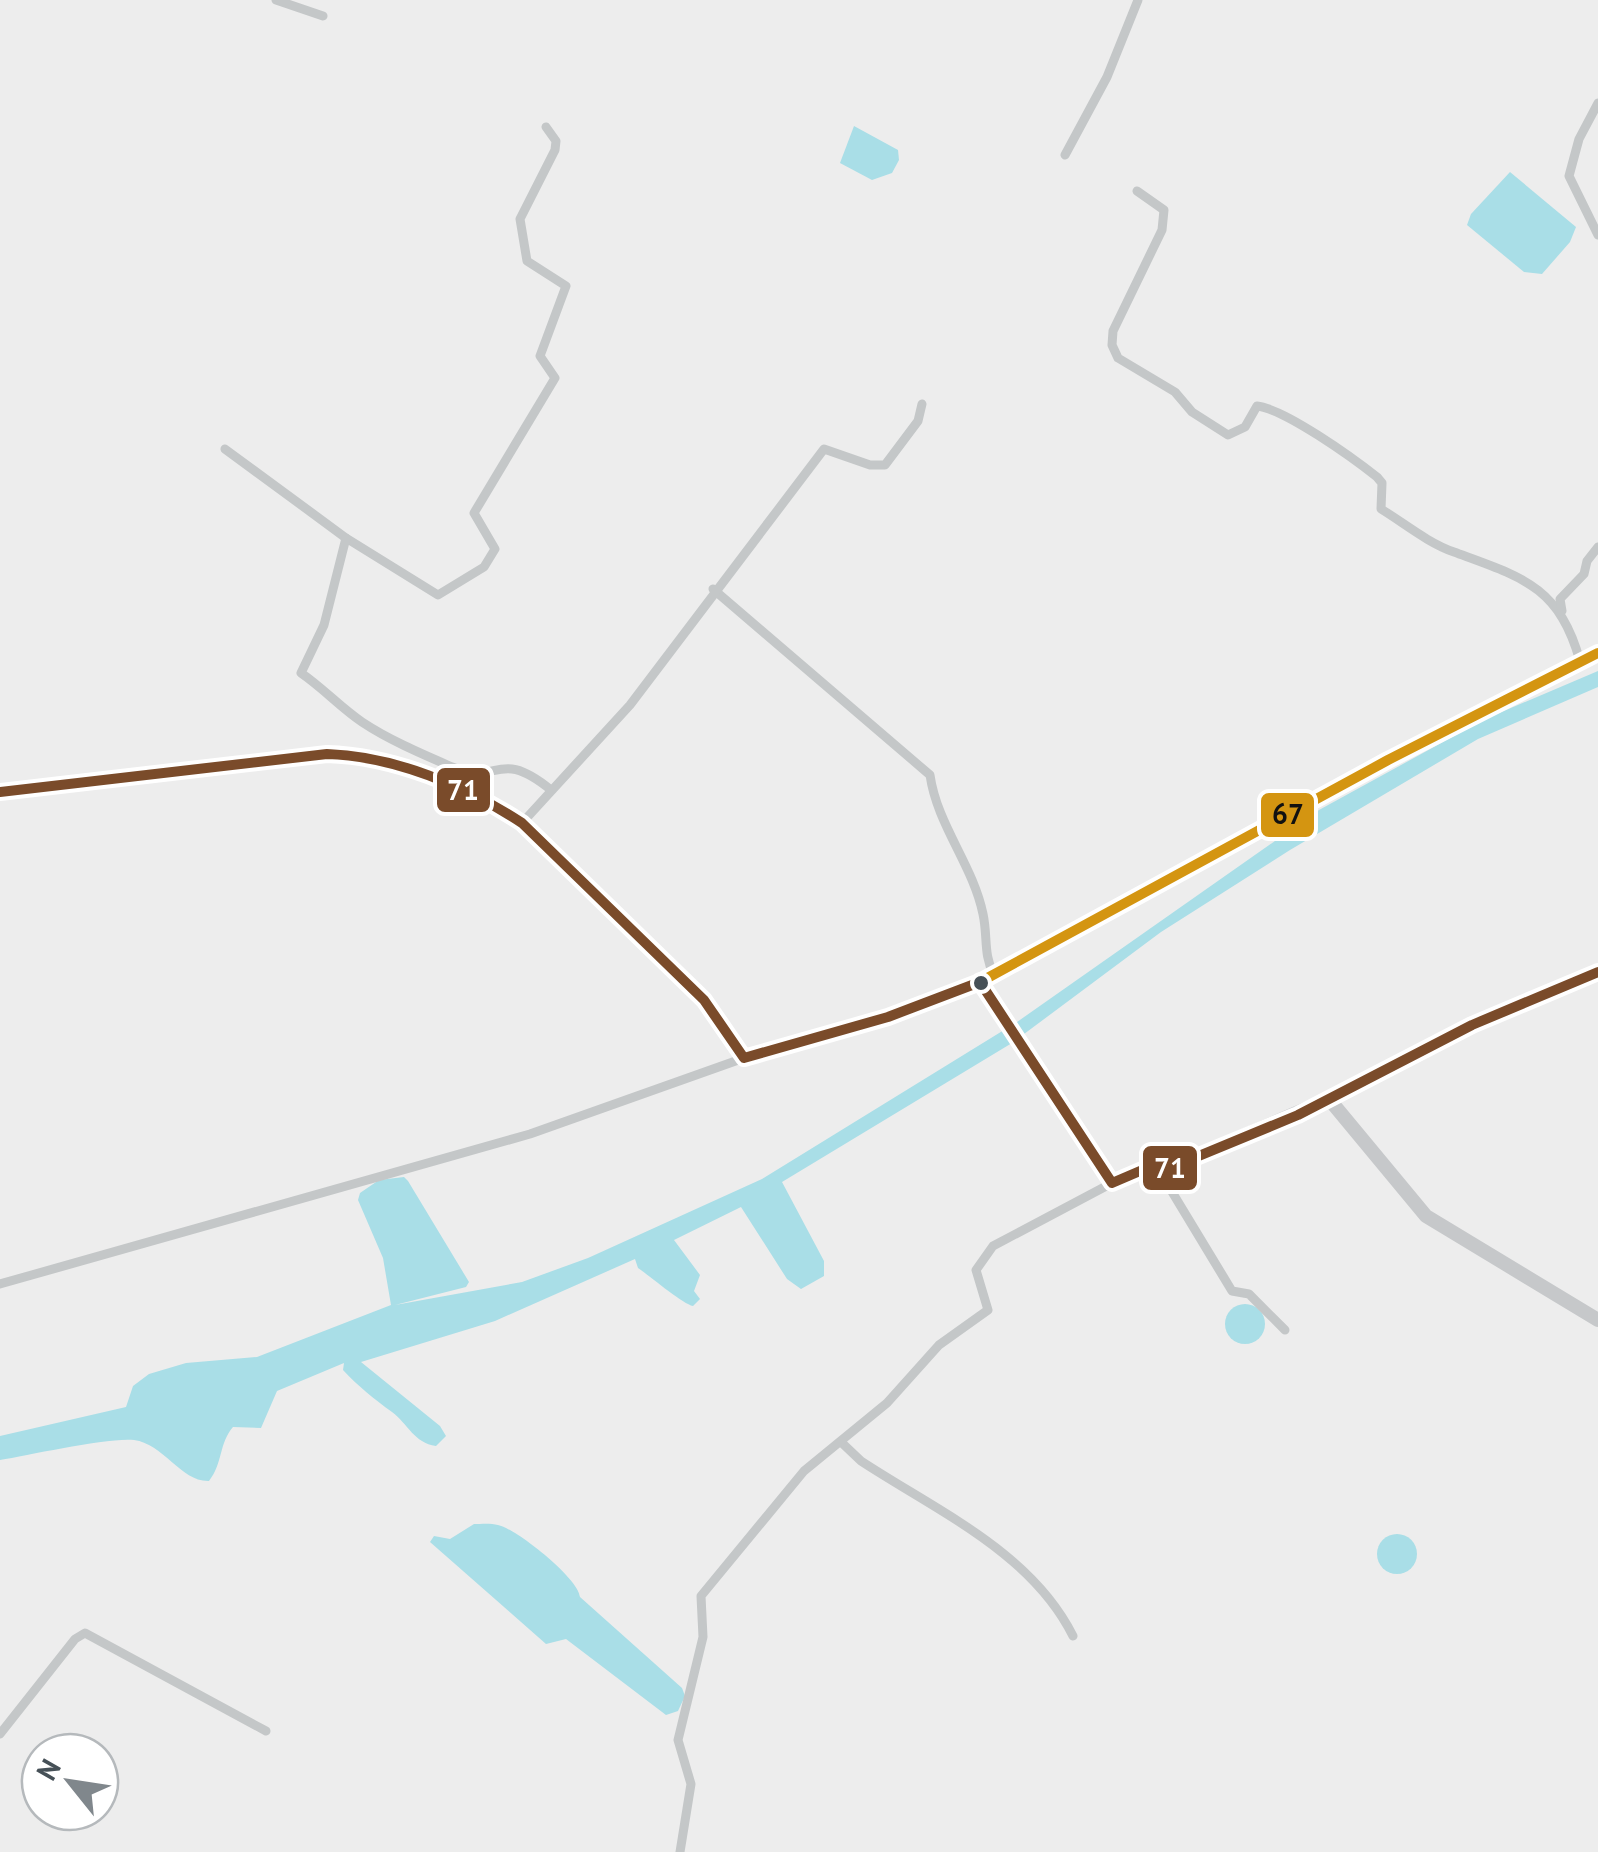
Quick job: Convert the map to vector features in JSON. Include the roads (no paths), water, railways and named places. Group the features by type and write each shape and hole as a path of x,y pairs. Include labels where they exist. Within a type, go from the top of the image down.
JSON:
{"main road":[{"path":"0,792 327,754 367,755 488,801 522,823 704,1000 744,1058 888,1017 987,979 1000,1013 1112,1183 1147,1168 1160,1172 1328,1099 1426,1216 1598,1320"}],"street":[{"path":"276,0 323,16"},
{"path":"1064,155 1108,76 1138,0"},
{"path":"1598,103 1578,139 1569,176 1598,235"},
{"path":"225,449 346,538 438,595 484,567 495,550 474,513 555,378 540,356 566,286 527,260 520,222 555,150 556,141 546,127"},
{"path":"1138,191 1164,210 1162,230 1113,331 1112,345 1118,358 1174,392 1192,412 1228,434 1244,427 1257,406 1298,422 1315,438 1382,482 1381,509 1440,546 1517,575 1562,613"},
{"path":"522,823 630,705 713,589 824,449 870,465 885,464 918,422 922,404"},
{"path":"346,538 324,624 301,673 360,720 450,766 470,774 508,765 528,771 551,790"},
{"path":"1580,661 1560,599 1584,574 1587,561 1598,547"},
{"path":"713,589 930,775 934,803 952,835 983,914 987,979 1598,653"},
{"path":"1328,1099 1472,1025 1598,972"},
{"path":"0,1284 530,1134 744,1058"},
{"path":"1160,1172 1232,1291 1249,1294 1285,1330"},
{"path":"680,1852 692,1784 678,1740 703,1637 701,1596 804,1471 887,1404 940,1345 988,1310 976,1270 993,1246 1112,1183"},
{"path":"841,1442 861,1461 1010,1556 1035,1577 1073,1636"},
{"path":"0,1734 75,1639 85,1633 266,1732"}],"water":[{"path":"854,126 898,150 899,160 892,173 872,180 840,163"},
{"path":"1510,172 1576,227 1570,242 1542,274 1524,272 1467,225 1471,214"},
{"path":"1598,671 1598,687 1478,739 1290,850 1161,932 1012,1043 782,1182 824,1261 824,1276 801,1289 787,1279 741,1207 674,1240 700,1275 694,1291 700,1299 693,1306 638,1268 635,1259 495,1321 361,1362 440,1426 446,1436 436,1446 417,1437 361,1387 343,1370 344,1363 277,1391 261,1428 233,1427 209,1481 190,1476 154,1448 134,1440 0,1460 0,1436 126,1407 133,1386 149,1374 186,1363 257,1357 391,1305 383,1258 358,1200 360,1193 379,1180 404,1177 408,1181 469,1282 466,1287 395,1305 522,1282 588,1258 762,1179 1017,1022 1319,810 1485,719"},
{"path":"1245,1304 1259,1310 1265,1324 1259,1338 1245,1344 1231,1338 1225,1324 1231,1310"},
{"path":"474,1524 495,1524 507,1529 559,1567 580,1597 682,1688 685,1696 678,1711 666,1715 566,1639 546,1644 430,1542 434,1536 450,1539"},
{"path":"1397,1534 1411,1540 1417,1554 1411,1568 1397,1574 1383,1568 1377,1554 1383,1540"}]}
